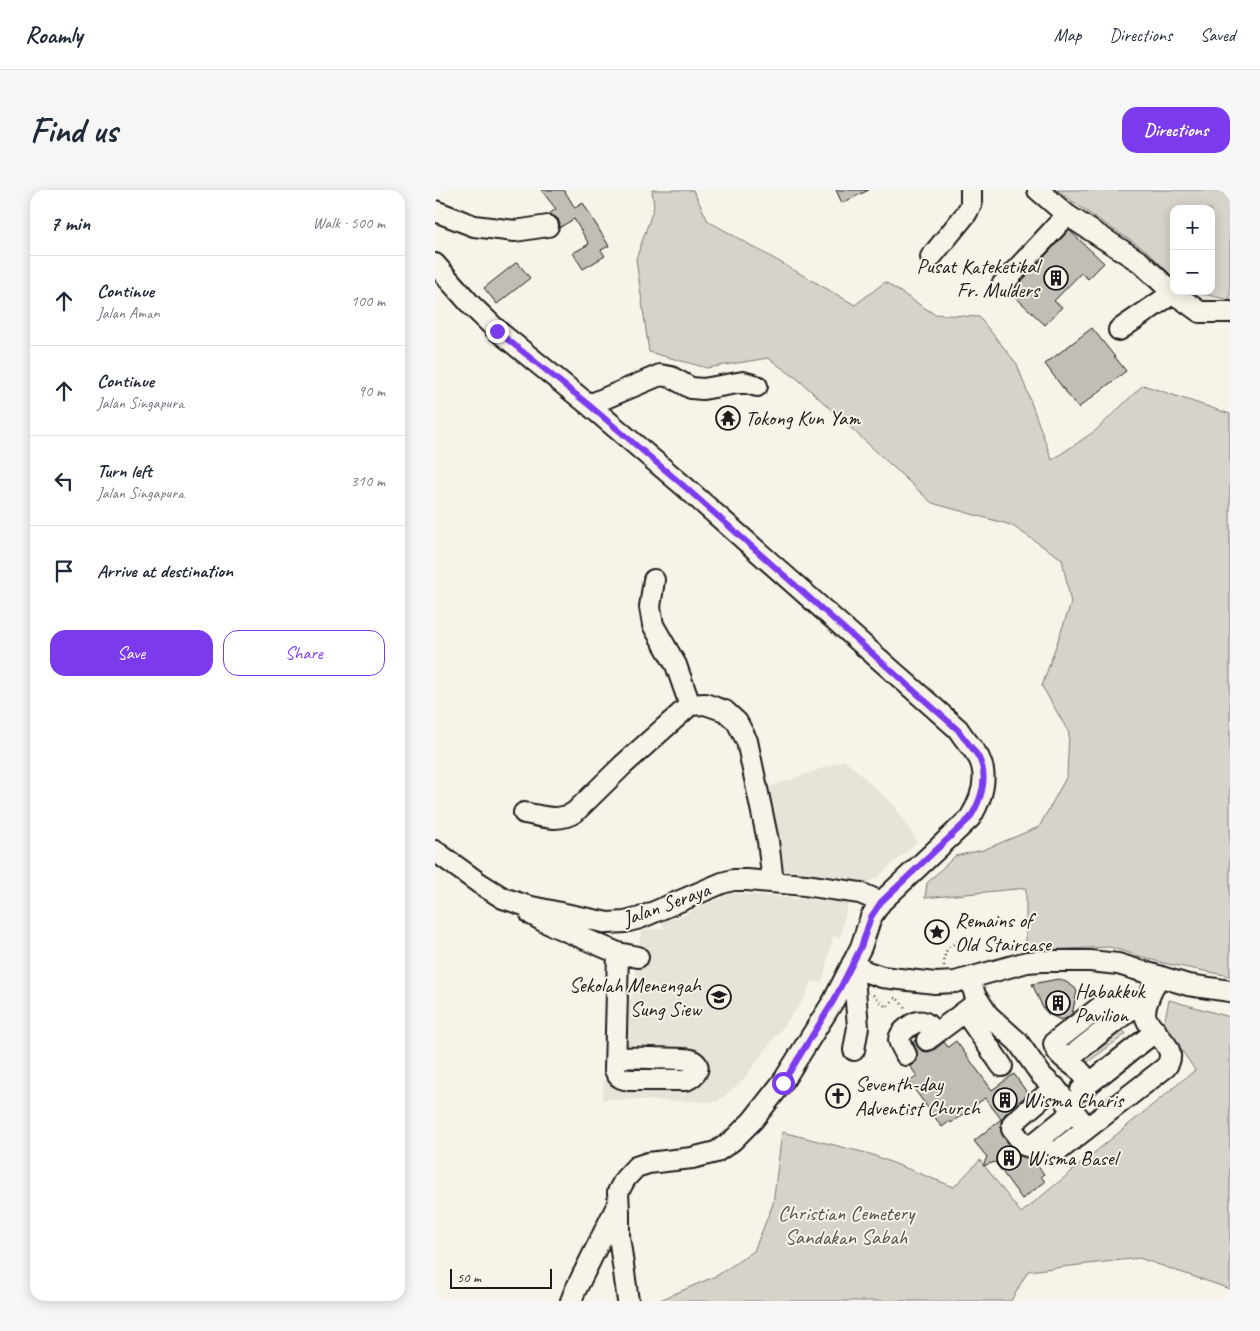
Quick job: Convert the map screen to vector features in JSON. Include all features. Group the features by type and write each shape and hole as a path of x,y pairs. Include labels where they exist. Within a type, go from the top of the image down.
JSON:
{"street":[{"path":"931,256 966,214 971,205 971,190"},
{"path":"1038,190 1067,214 1140,262 1170,291"},
{"path":"435,211 474,226 515,231 548,226"},
{"path":"1002,285 1067,214"},
{"path":"435,264 497,331 589,405 685,487 958,730 979,759 983,774 983,790 978,805 970,818 881,902 871,917 861,947 834,1000 783,1083 753,1120 732,1141 716,1152 692,1158 648,1163 637,1168 625,1179 619,1192 618,1203 619,1236 627,1301"},
{"path":"1119,330 1172,295"},
{"path":"1174,295 1200,312 1230,312"},
{"path":"589,405 660,375 671,377 691,388 703,389 743,382 757,386"},
{"path":"654,580 650,607 653,625 676,665 690,705"},
{"path":"524,813 558,819 568,817 690,705 705,704 725,711 737,722 747,741 769,841 773,882"},
{"name":"Jalan Seraya","path":"435,851 503,898 527,906 608,923 625,922 640,918 727,881 773,882 859,893 881,902"},
{"path":"503,898 545,922 628,955 616,1057"},
{"path":"852,964 882,977 915,981 955,982 1027,962 1090,961 1118,964 1188,985 1230,991"},
{"path":"852,964 858,1027 854,1050"},
{"path":"1039,1140 1049,1153 1054,1154 1170,1062 1171,1056 1167,1047 1147,1020 1143,1002 1159,976"},
{"path":"903,1057 900,1034 903,1031 922,1021 926,1024 931,1037 972,1007 975,995 970,978"},
{"path":"1090,1083 1081,1072 1062,1057 1054,1044 1104,1004 1115,1001 1143,1002"},
{"path":"972,1007 1002,1066"},
{"path":"972,1007 988,1015 1019,1042 1042,1076 1065,1100 1087,1128"},
{"path":"1065,1100 1039,1140 1030,1147 1024,1145 1011,1129 1013,1123 1065,1100 1090,1083 1155,1031"},
{"path":"571,1301 618,1203"}],"path":[{"path":"942,982 945,953 949,947 968,935"},
{"path":"873,995 885,1007 896,998 918,1022"}],"shaded area":[{"path":"845,760 894,805 917,842 878,877 861,886 788,879 781,873 764,789"},
{"name":"Sekolah Menengah Sung Siew","path":"732,893 822,901 823,897 848,903 840,938 833,936 822,983 811,981 806,996 743,1080 717,1102 602,1099 614,999 632,999 641,931 664,928 662,921 677,918"}],"green space":[{"path":"652,190 693,190 708,221 855,305 885,282 934,314 979,317 1017,364 1052,460 1095,431 1143,385 1230,414 1230,976 1163,963 1109,947 1026,951 1026,888 925,898 927,883 955,856 983,850 1039,827 1067,776 1069,733 1042,686 1071,603 1062,559 1011,525 932,503 799,380 768,358 707,368 649,352 636,259 654,207"},
{"path":"1057,190 1230,190 1230,300 1207,295 1215,295 1215,205 1170,205 1170,274 1147,251"},
{"name":"Christian Cemetery Sandakan Sabah","path":"1169,1000 1230,1017 1230,1289 1139,1258 1028,1271 1011,1301 658,1301 718,1275 754,1251 773,1204 782,1132 870,1154 954,1187 980,1160 1021,1213 1195,1070 1164,1024"},
{"path":"1107,1009 1126,1034 1085,1064 1066,1039"}],"building":[{"path":"541,190 564,190 575,208 583,203 609,246 601,250 605,256 583,269 573,253 589,244 574,219 559,228 558,219 549,214 556,209"},
{"path":"836,190 869,190 842,203"},
{"name":"Pusat Kateketikal Fr. Mulders","path":"1069,230 1104,263 1088,279 1081,273 1054,301 1062,307 1045,325 1011,293"},
{"path":"517,262 530,278 497,304 484,288"},
{"path":"1092,328 1126,371 1078,408 1045,364"},
{"name":"Habakkuk Pavilion","path":"1058,979 1075,988 1077,992 1072,1014 1061,1020 1048,1014 1043,1008 1032,984"},
{"path":"915,1040 922,1051 928,1052 944,1042 948,1047 956,1041 992,1090 1014,1074 1028,1094 1005,1114 1001,1121 1001,1132 1015,1153 1032,1159 1044,1174 1041,1176 1045,1182 1022,1199 995,1162 983,1166 987,1157 974,1141 1001,1119 985,1098 951,1123 950,1121 942,1127 909,1082 917,1076 910,1066 917,1061 917,1051 913,1042"}],"place":[{"name":"Pusat Kateketikal Fr. Mulders","path":"1056,278"},
{"name":"Tokong Kun Yam","path":"728,418"},
{"name":"Remains of Old Staircase","path":"937,932"},
{"name":"Sekolah Menengah Sung Siew","path":"719,997"},
{"name":"Habakkuk Pavilion","path":"1058,1003"},
{"name":"Seventh-day Adventist Church","path":"838,1096"},
{"name":"Wisma Charis","path":"1005,1100"},
{"name":"Wisma Basel","path":"1009,1158"}],"route":[{"path":"497,331 589,405 685,487 958,730 979,759 983,774 983,790 978,805 970,818 881,902 875,910 861,947 834,1000 783,1083"}]}
